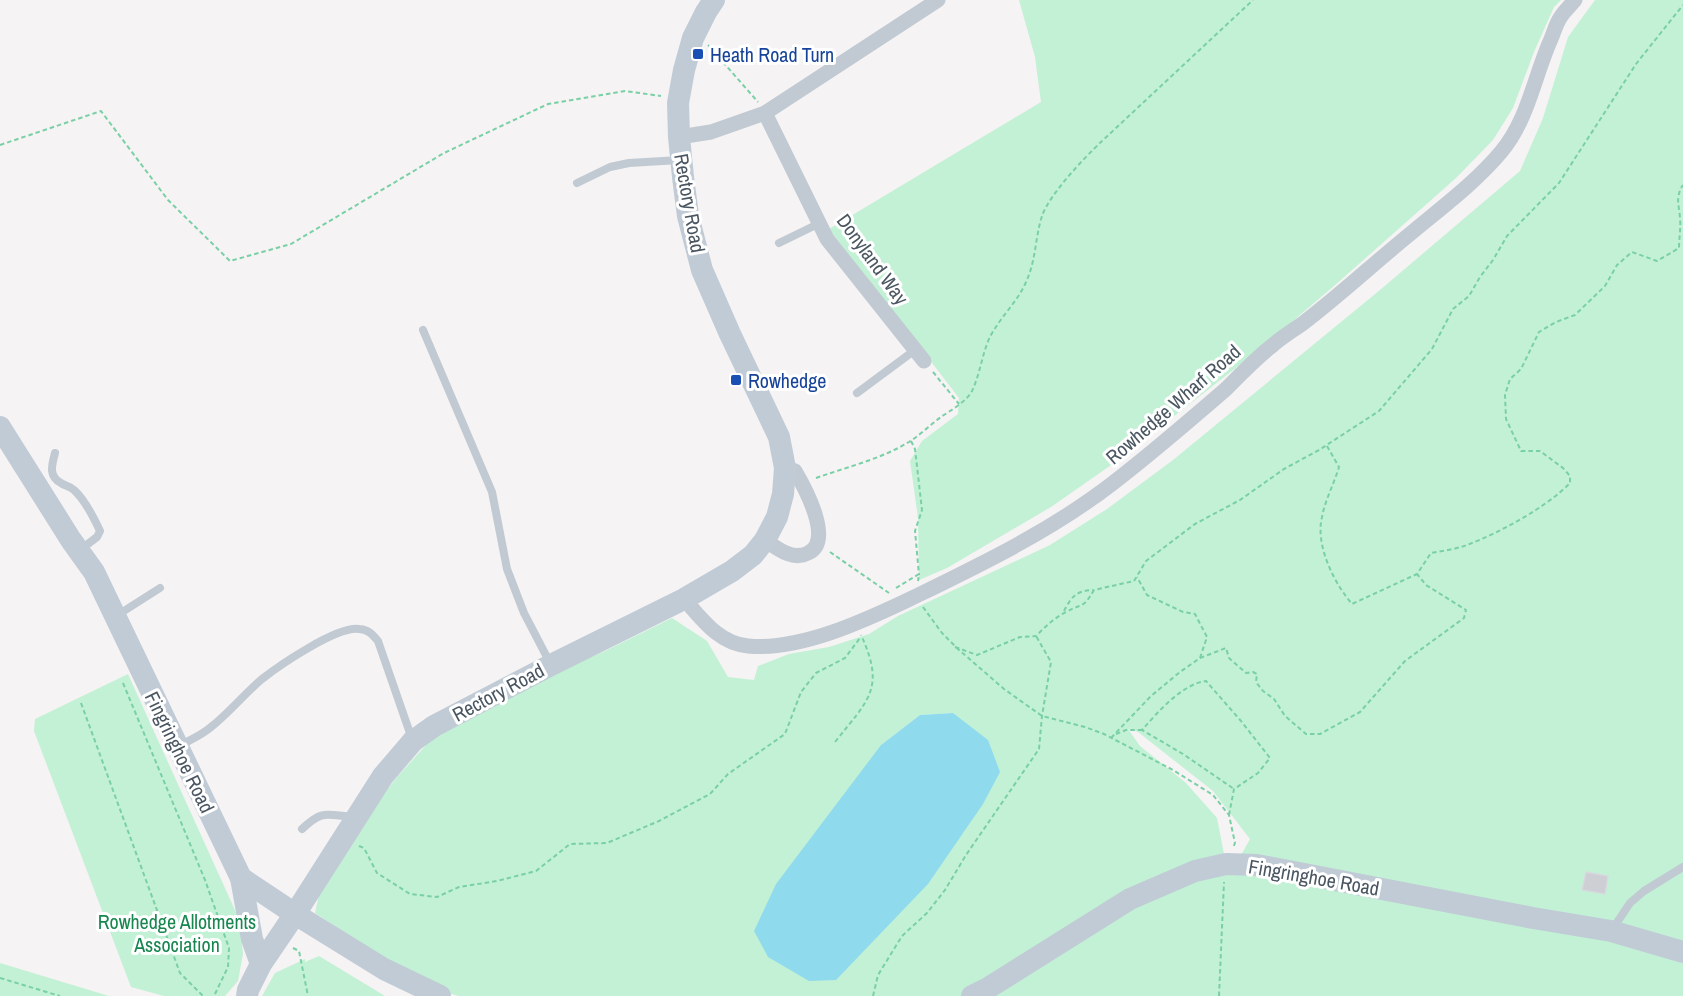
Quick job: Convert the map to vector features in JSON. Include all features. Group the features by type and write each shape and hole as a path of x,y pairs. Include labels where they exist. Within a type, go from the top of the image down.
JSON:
{"street":[{"name":"Rectory Road","path":"714,0 697,32 684,70 679,98 679,136 688,216 702,270 779,437 793,476 816,515 819,534 817,544"},
{"path":"679,136 711,132 766,112 938,0"},
{"name":"Rowhedge Wharf Road","path":"684,599 704,622 723,638 745,646 792,643 859,630 920,595 992,559 1061,518 1111,484 1226,388 1272,346 1310,317 1479,175 1500,154 1513,135 1527,107 1541,62 1560,18 1575,0"},
{"name":"Donyland Way","path":"766,112 827,239 919,356"},
{"name":"Fingringhoe Road","path":"0,428 94,572 241,878 252,939 261,964"},
{"name":"Rectory Road","path":"247,996 261,964 383,776 413,741 434,726 684,599 732,571 753,555 765,540 777,517 783,494 793,476"},
{"path":"765,540 793,556 805,555 813,551 817,544"},
{"name":"Fingringhoe Road","path":"972,996 1130,899 1195,871 1227,864 1257,865 1611,931 1683,952"},
{"path":"241,878 384,969 440,996"}],"lane":[{"path":"577,183 610,167 629,163 681,160"},
{"path":"779,243 820,223"},
{"path":"423,330 492,492 507,569 524,613 551,665"},
{"path":"857,393 919,356"},
{"path":"55,453 51,468 54,478 74,490 94,518 99,531 97,537 79,551"},
{"path":"115,616 160,588"},
{"path":"178,747 211,727 262,680 304,650 357,628 372,634 378,641 413,741"},
{"path":"302,829 316,816 327,814 357,818"},
{"path":"1611,931 1630,903 1644,891 1683,867"}],"path":[{"path":"793,476 890,452 911,441 971,393 988,340 1027,282 1042,213 1053,196 1085,157 1253,0"},
{"path":"1063,614 1070,600 1081,590 1094,590 1134,581 1146,561 1195,524 1240,500 1284,469 1327,445 1379,411 1432,349 1453,309 1469,296 1507,236 1559,183 1636,64 1683,4"},
{"path":"697,32 766,112"},
{"path":"0,145 100,111 168,200 230,261 291,244 444,153 548,104 625,91 679,98"},
{"path":"1327,445 1339,467 1321,518 1321,537 1329,567 1341,591 1352,604 1417,574 1431,554 1467,545 1511,524 1558,495 1570,483 1570,476 1540,451 1521,451 1506,419 1504,395 1510,379 1521,369 1539,332 1575,315 1605,286 1617,265 1632,252 1657,261 1679,248 1680,218 1677,202 1683,185"},
{"path":"919,356 959,404"},
{"path":"911,441 916,455 922,510 915,531 920,595 942,633 1004,689 1042,716 1113,736 1213,795 1229,815"},
{"path":"817,544 889,593 919,574"},
{"path":"919,574 920,595"},
{"path":"1113,736 1151,696 1180,672 1200,658 1226,648 1229,658 1246,673 1257,674 1256,682 1274,699 1285,716 1306,734 1320,734 1360,712 1405,661 1464,618 1466,610 1426,585 1417,574"},
{"path":"1137,577 1147,595 1183,612 1195,614 1207,637 1200,658"},
{"path":"955,646 977,655 1020,637 1036,636 1050,622 1086,604 1094,590"},
{"path":"835,742 869,696 873,687 873,664 859,630"},
{"path":"342,842 364,848 377,873 410,894 437,897 459,887 536,872 570,844 608,843 659,821 710,794 728,774 785,734 801,692 816,673 845,658 859,630"},
{"path":"873,996 878,975 902,936 927,913 945,890 966,855 1039,749 1051,662 1036,636"},
{"path":"1142,729 1170,701 1197,682 1206,681 1270,758 1258,773 1234,789 1229,815 1235,843 1227,864 1224,886 1219,996"},
{"path":"123,683 205,879 229,948 228,967 214,996"},
{"path":"81,703 180,973 203,996"},
{"path":"1113,736 1126,730 1142,729 1234,789"},
{"path":"278,940 299,951 308,996"},
{"path":"0,978 60,996"}],"green space":[{"path":"1019,0 1561,0 1554,7 1534,52 1513,108 1493,140 1456,178 1260,349 1114,463 1051,507 947,568 919,580 918,518 910,461 922,441 958,414 959,398 829,229 1041,102 1035,57"},
{"path":"1595,0 1683,0 1683,996 459,996 428,988 315,913 324,872 397,777 437,733 515,690 605,651 672,618 707,641 728,677 754,680 758,666 789,654 829,647 869,634 898,616 1050,545 1107,509 1173,460 1380,290 1520,171 1543,118 1568,37","holes":["954,713 881,745 920,715","1128,729 1138,732 1213,791 1250,839 1240,857 1224,854 1217,818 1186,783 1140,746"]},
{"name":"Rowhedge Allotments Association","path":"128,674 239,919 243,954 238,981 225,996 164,996 131,987 34,731 35,719"},
{"path":"319,956 385,996 262,996 275,973 305,959 305,962"},
{"path":"0,963 109,996 0,996"}],"water":[{"path":"953,713 988,740 1000,772 983,804 928,884 836,980 809,981 768,957 754,931 776,884 881,745 920,715"}],"building":[{"path":"1586,872 1608,876 1605,894 1582,890"}],"place":[{"name":"Heath Road Turn","path":"698,54"},
{"name":"Rowhedge","path":"736,380"}]}
